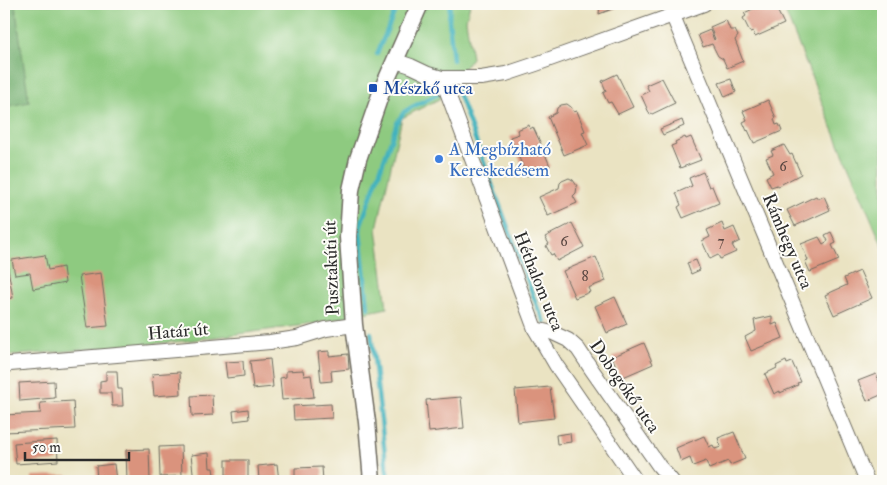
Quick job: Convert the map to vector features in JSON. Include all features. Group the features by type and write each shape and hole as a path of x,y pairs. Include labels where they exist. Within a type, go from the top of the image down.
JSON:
{"street":[{"name":"Pusztakúti út","path":"372,481 372,464 354,325 348,237 351,190 358,160 382,90 420,4"},
{"path":"396,61 442,78 482,78 506,74 704,4"},
{"name":"Rámhegy utca","path":"673,16 867,481"},
{"name":"Héthalom utca","path":"442,78 536,329 556,365 636,481"},
{"name":"Határ út","path":"4,366 270,342 298,338 326,329 354,325"},
{"name":"Dobogókő utca","path":"536,329 568,340 578,349 654,459 672,481"}],"green space":[{"path":"4,4 470,4 466,20 472,58 439,99 402,118 377,228 387,308 305,325 186,341 7,356 5,357 10,364 4,366"},
{"path":"4,4 15,4 29,102 4,107"},
{"path":"782,4 883,4 883,247 829,120"}],"building":[{"path":"600,4 626,4 599,14"},
{"path":"764,4 774,4 784,24 755,37 753,31 750,32 743,18 746,16 744,13"},
{"path":"726,20 730,30 735,30 738,36 735,40 743,61 727,68 712,44 703,47 698,35 710,30 714,40 710,27"},
{"path":"617,74 633,107 618,114 611,102 608,103 603,93 606,91 602,81"},
{"path":"662,78 675,103 650,115 641,95 649,91 646,85"},
{"path":"731,79 736,92 725,97 719,83"},
{"path":"768,100 776,118 774,119 776,125 779,124 782,131 754,143 743,122 747,120 743,111"},
{"path":"567,104 574,112 577,111 585,131 582,132 588,145 564,155 548,117 556,113 557,108 561,105"},
{"path":"682,120 684,126 663,135 660,129"},
{"path":"529,125 530,129 533,127 541,144 538,145 540,150 543,149 550,166 527,176 510,137 519,134 517,130"},
{"path":"685,137 686,139 691,137 701,160 680,168 671,146"},
{"path":"784,145 790,155 792,154 801,174 778,186 771,187 766,177 773,173 766,158 773,155 771,151"},
{"path":"703,172 709,187 712,186 719,203 683,218 678,207 681,205 676,193 692,186 689,178"},
{"path":"569,178 577,186 576,193 573,196 577,203 548,216 539,197 559,188 562,181"},
{"path":"816,196 818,199 824,196 830,210 795,226 787,210"},
{"path":"572,223 584,247 557,261 546,246 549,244 545,237"},
{"path":"722,223 725,231 734,227 740,241 732,245 736,252 720,259 718,255 710,259 702,241 710,237 707,230"},
{"path":"831,232 836,243 832,245 839,260 810,272 805,261 808,260 801,244 819,237 823,244 828,241 825,235"},
{"path":"45,255 48,270 63,267 65,283 33,289 30,273 15,275 12,260"},
{"path":"4,257 6,257 13,298 4,299"},
{"path":"596,257 606,281 588,288 590,292 575,298 563,271"},
{"path":"696,260 700,270 691,274 687,263"},
{"path":"860,271 872,298 834,315 825,295 847,285 844,278"},
{"path":"101,273 108,326 87,328 79,276"},
{"path":"615,297 627,324 607,333 595,306"},
{"path":"772,316 772,325 777,323 783,338 751,351 745,337 756,331 754,320"},
{"path":"644,343 653,364 621,378 612,357"},
{"path":"329,351 329,356 348,354 349,369 331,371 332,381 321,382 318,352"},
{"path":"270,359 273,387 253,389 250,361"},
{"path":"243,361 244,376 227,378 225,362"},
{"path":"786,361 787,364 792,362 801,382 780,393 780,391 774,394 765,374"},
{"path":"303,370 304,376 311,375 314,397 282,400 280,378 286,377 286,371"},
{"path":"106,371 117,371 118,389 122,389 123,406 112,406 111,393 100,393 100,381 106,380"},
{"path":"180,372 181,394 154,396 152,374"},
{"path":"876,374 883,394 867,401 858,381"},
{"path":"54,381 55,398 20,401 19,383"},
{"path":"550,387 554,418 518,422 515,390"},
{"path":"212,395 213,415 192,416 191,396"},
{"path":"461,397 464,428 429,432 426,400"},
{"path":"73,401 75,429 4,432 4,415 41,413 40,403"},
{"path":"331,404 332,418 294,420 293,406"},
{"path":"248,409 249,419 234,421 233,411"},
{"path":"734,432 745,459 730,465 728,461 709,469 706,461 693,466 690,458 681,462 676,448 704,436 709,447 713,445 715,449 721,447 718,438"},
{"path":"570,433 571,442 557,444 556,435"},
{"path":"57,440 58,461 16,464 14,443"},
{"path":"181,446 182,476 160,477 159,447"},
{"path":"149,449 150,480 127,481 126,450"},
{"path":"209,453 210,468 213,468 215,481 194,481 191,455"},
{"path":"226,460 248,460 248,481 226,481"},
{"path":"114,464 116,481 97,481 96,466"},
{"path":"277,464 279,481 259,481 258,466"},
{"path":"322,467 323,481 295,481 295,468"},
{"path":"68,475 68,481 32,481 32,476"}],"waterway":[{"path":"377,54 398,4"},
{"path":"450,4 449,20 453,60"},
{"path":"457,90 537,306 545,322"},
{"path":"368,308 360,231 361,224 397,123 404,112 438,94"},
{"path":"371,333 388,481"}],"place":[{"name":"Mészkő utca","path":"373,88"},
{"name":"A Megbízható Kereskedésem","path":"439,159"}]}
